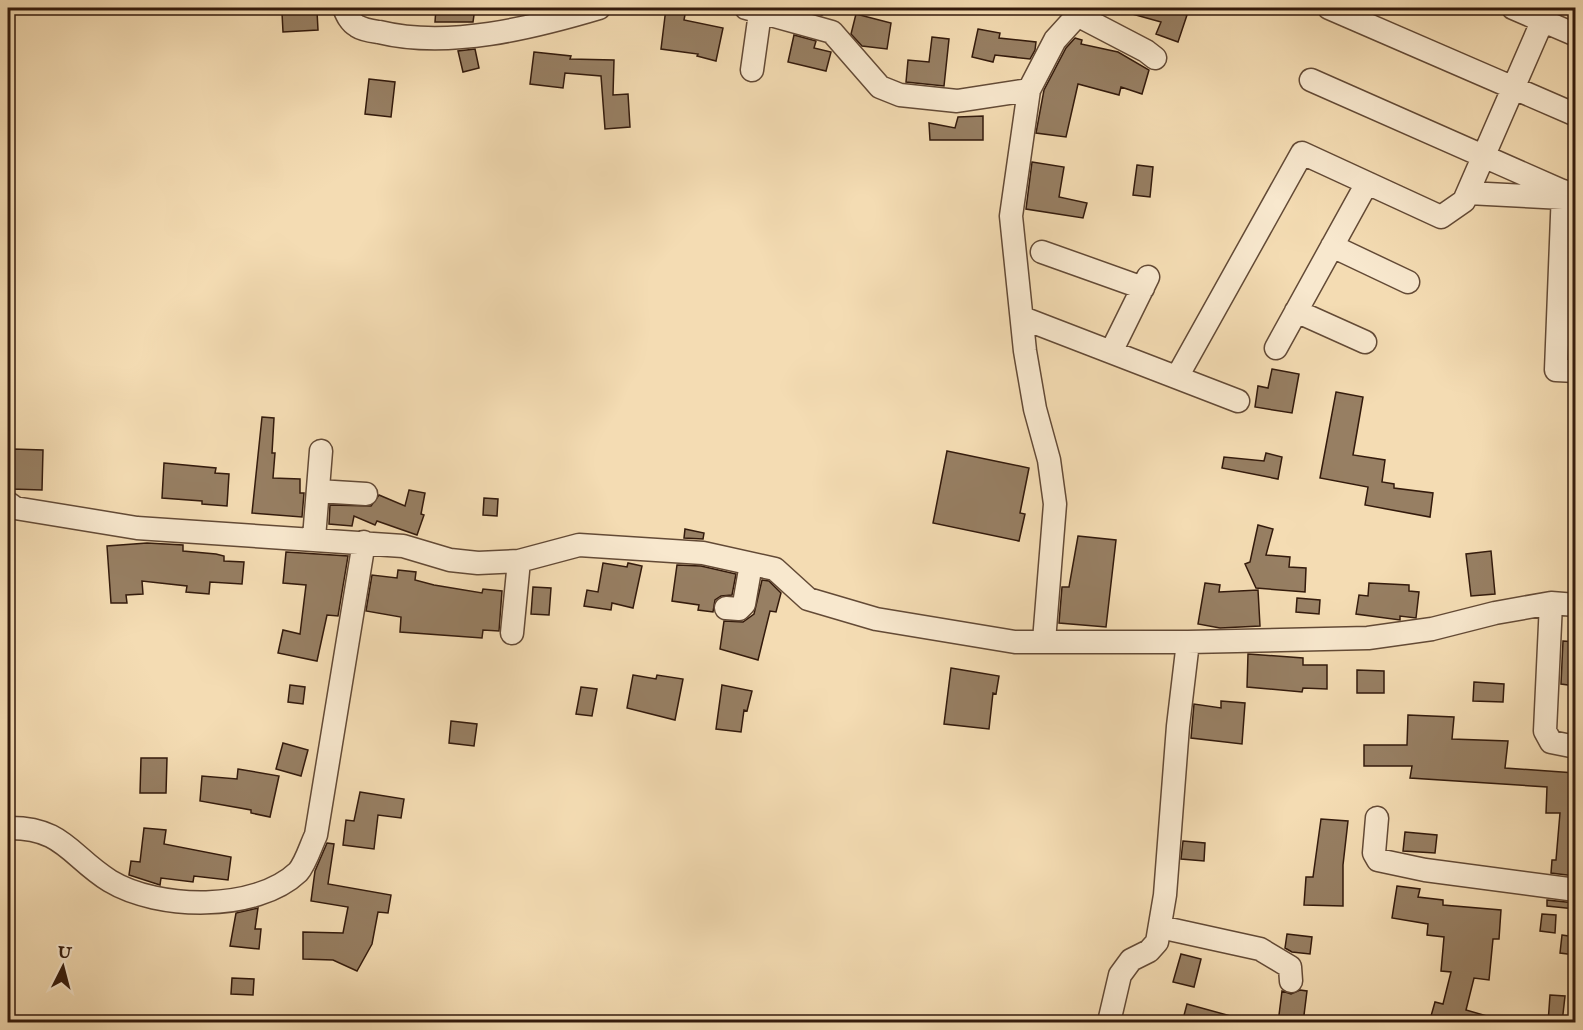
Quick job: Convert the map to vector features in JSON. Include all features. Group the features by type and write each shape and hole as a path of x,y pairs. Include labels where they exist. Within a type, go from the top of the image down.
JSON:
{"street":[{"path":"344,8 359,28 394,36 447,37 501,32 599,8"},
{"path":"1329,8 1575,115"},
{"path":"1513,8 1546,14 1575,35"},
{"path":"752,70 753,10 832,32 880,87 900,95 957,101 1029,90"},
{"path":"1044,641 1055,504 1049,460 1035,409 1025,351 1011,216 1029,90 1055,40 1081,11 1155,58"},
{"path":"1177,377 1302,153 1441,217 1464,201 1546,14"},
{"path":"1311,81 1567,195"},
{"path":"1276,348 1367,183"},
{"path":"1467,194 1567,195"},
{"path":"1567,195 1556,370 1575,371"},
{"path":"1332,246 1408,282"},
{"path":"1042,252 1145,283 1111,352"},
{"path":"1296,310 1365,342"},
{"path":"1028,320 1238,401"},
{"path":"314,538 321,451"},
{"path":"318,491 366,494"},
{"path":"8,503 15,508 137,528 364,542 403,546 450,560 469,562 519,561 579,546 703,553 775,569 808,599 876,619 1015,642 1188,642 1368,638 1432,629 1495,613 1551,603 1575,605"},
{"path":"8,828 26,828 48,834 64,843 111,881 144,895 155,897 211,904 256,893 281,883 299,871 316,835 364,542"},
{"path":"512,633 519,561"},
{"path":"726,608 739,609 744,604 750,564"},
{"path":"1551,603 1545,731 1551,742 1575,747"},
{"path":"1109,1023 1120,975 1131,960 1149,951 1157,942 1165,895 1178,726 1188,642"},
{"path":"1377,818 1374,855 1378,860 1425,870 1575,890"},
{"path":"1160,927 1260,949 1290,966 1291,981"}],"building":[{"path":"436,8 475,8 473,22 435,22"},
{"path":"666,8 686,9 684,20 723,28 716,61 697,56 698,54 661,49"},
{"path":"805,8 824,8 822,15 804,10"},
{"path":"1126,8 1164,8 1187,15 1178,42 1156,34 1161,22 1125,12"},
{"path":"317,11 318,30 283,32 282,13"},
{"path":"856,14 891,23 887,49 862,46 851,34"},
{"path":"978,29 1000,33 999,38 1036,42 1035,50 1030,59 995,55 993,62 972,57"},
{"path":"794,35 816,41 814,48 831,52 826,71 788,62"},
{"path":"932,37 949,39 944,86 906,82 908,60 929,62"},
{"path":"1075,38 1082,40 1081,44 1118,52 1149,70 1142,94 1121,87 1119,95 1078,84 1066,137 1036,133 1044,90 1066,48"},
{"path":"475,49 479,68 463,72 458,51"},
{"path":"534,52 571,56 570,59 614,60 613,95 628,94 630,127 605,129 601,76 565,73 563,88 530,84"},
{"path":"369,79 395,82 391,117 365,114"},
{"path":"983,116 983,140 930,140 929,123 955,128 958,117"},
{"path":"1032,162 1064,167 1059,197 1087,203 1083,218 1026,209"},
{"path":"1137,165 1153,167 1150,197 1133,195"},
{"path":"1272,369 1299,374 1292,413 1255,407 1258,386 1268,388"},
{"path":"1336,392 1363,397 1353,455 1385,460 1382,482 1394,484 1394,488 1433,493 1430,517 1365,505 1368,487 1320,478"},
{"path":"262,417 274,418 273,478 300,479 300,493 304,493 302,517 252,513"},
{"path":"13,449 43,450 42,490 11,489"},
{"path":"947,451 1029,468 1020,513 1025,514 1019,541 933,523"},
{"path":"1266,453 1282,457 1278,479 1222,468 1224,457 1264,461"},
{"path":"164,463 216,468 215,473 229,474 227,506 202,504 202,501 162,498"},
{"path":"409,490 425,493 421,514 424,515 417,535 377,521 375,525 354,516 352,526 329,524 330,505 371,506 379,495 405,506"},
{"path":"484,498 498,499 497,516 483,515"},
{"path":"1258,525 1273,529 1266,555 1290,557 1289,567 1306,568 1305,592 1256,588 1245,564 1250,562"},
{"path":"685,529 704,533 703,539 684,538"},
{"path":"1078,536 1116,540 1106,627 1059,623 1062,587 1069,587"},
{"path":"147,543 183,545 183,551 216,554 224,556 224,561 244,562 242,584 210,582 209,594 186,592 187,586 142,581 143,594 126,595 127,603 111,603 107,546"},
{"path":"1491,551 1495,594 1471,596 1466,554"},
{"path":"286,552 348,556 338,616 327,615 317,661 278,653 283,630 300,634 306,585 283,583"},
{"path":"603,563 627,567 628,563 642,566 633,608 612,603 611,610 584,606 587,590 598,592"},
{"path":"677,565 701,566 736,574 732,595 721,596 715,600 713,612 698,610 699,605 672,601"},
{"path":"398,570 416,572 415,580 434,585 482,593 483,589 502,591 499,631 483,630 482,638 400,632 401,617 366,611 372,575 397,578"},
{"path":"762,580 769,581 781,593 776,612 770,611 758,660 720,649 724,621 743,622 754,614"},
{"path":"1205,583 1220,585 1219,592 1258,590 1260,626 1220,628 1198,624"},
{"path":"1369,583 1409,585 1409,591 1419,592 1416,618 1400,616 1400,620 1356,614 1359,595 1368,596"},
{"path":"533,587 551,588 549,615 531,614"},
{"path":"1297,598 1320,600 1319,614 1296,612"},
{"path":"1563,641 1575,642 1575,686 1561,684"},
{"path":"1248,654 1303,658 1303,665 1327,665 1327,689 1303,688 1302,692 1247,687"},
{"path":"951,668 999,676 996,694 993,693 989,729 944,724"},
{"path":"1357,670 1384,671 1384,693 1357,693"},
{"path":"633,675 656,679 657,675 683,679 675,720 627,708"},
{"path":"1474,682 1504,684 1503,702 1473,701"},
{"path":"290,685 305,687 303,704 288,702"},
{"path":"722,685 752,691 747,711 744,710 741,732 716,729"},
{"path":"581,687 597,689 592,716 576,714"},
{"path":"1221,701 1245,703 1242,744 1191,738 1194,704 1221,708"},
{"path":"1408,715 1454,717 1452,739 1508,741 1505,768 1575,773 1575,876 1551,873 1552,860 1556,860 1560,813 1546,813 1547,787 1410,778 1412,766 1364,766 1364,745 1407,745"},
{"path":"451,721 477,724 474,746 449,743"},
{"path":"283,743 308,750 301,776 276,769"},
{"path":"141,758 167,758 166,793 140,793"},
{"path":"238,769 279,776 270,817 251,813 251,810 200,801 202,776 237,779"},
{"path":"360,792 404,799 401,818 378,815 374,849 343,845 346,820 354,821"},
{"path":"1321,819 1348,821 1343,865 1343,906 1304,905 1306,877 1313,877"},
{"path":"144,828 166,830 164,844 231,857 228,880 194,876 193,882 161,878 160,885 129,875 131,861 140,862"},
{"path":"1405,832 1437,835 1435,853 1403,851"},
{"path":"1183,841 1205,843 1204,861 1181,859"},
{"path":"327,843 334,844 328,884 391,895 388,913 378,912 372,944 357,971 333,960 303,959 303,932 343,933 348,907 311,901 315,871"},
{"path":"1397,886 1420,889 1418,897 1443,900 1443,905 1501,910 1499,939 1493,939 1489,980 1474,978 1466,1010 1494,1018 1494,1023 1455,1023 1431,1016 1435,1002 1443,1004 1451,972 1441,971 1444,937 1427,935 1428,924 1392,918"},
{"path":"1547,900 1575,903 1575,909 1547,906"},
{"path":"258,908 255,929 261,929 259,949 230,946 236,913"},
{"path":"1542,914 1556,915 1555,933 1540,931"},
{"path":"1287,934 1312,937 1310,954 1292,952 1285,948"},
{"path":"1562,935 1575,937 1575,955 1560,953"},
{"path":"1181,954 1201,959 1194,987 1173,982"},
{"path":"232,978 254,979 253,995 231,994"},
{"path":"1300,990 1307,991 1303,1023 1278,1023 1282,991 1291,994"},
{"path":"1550,995 1565,996 1562,1023 1548,1023"},
{"path":"1187,1004 1238,1018 1237,1023 1182,1023"}]}
